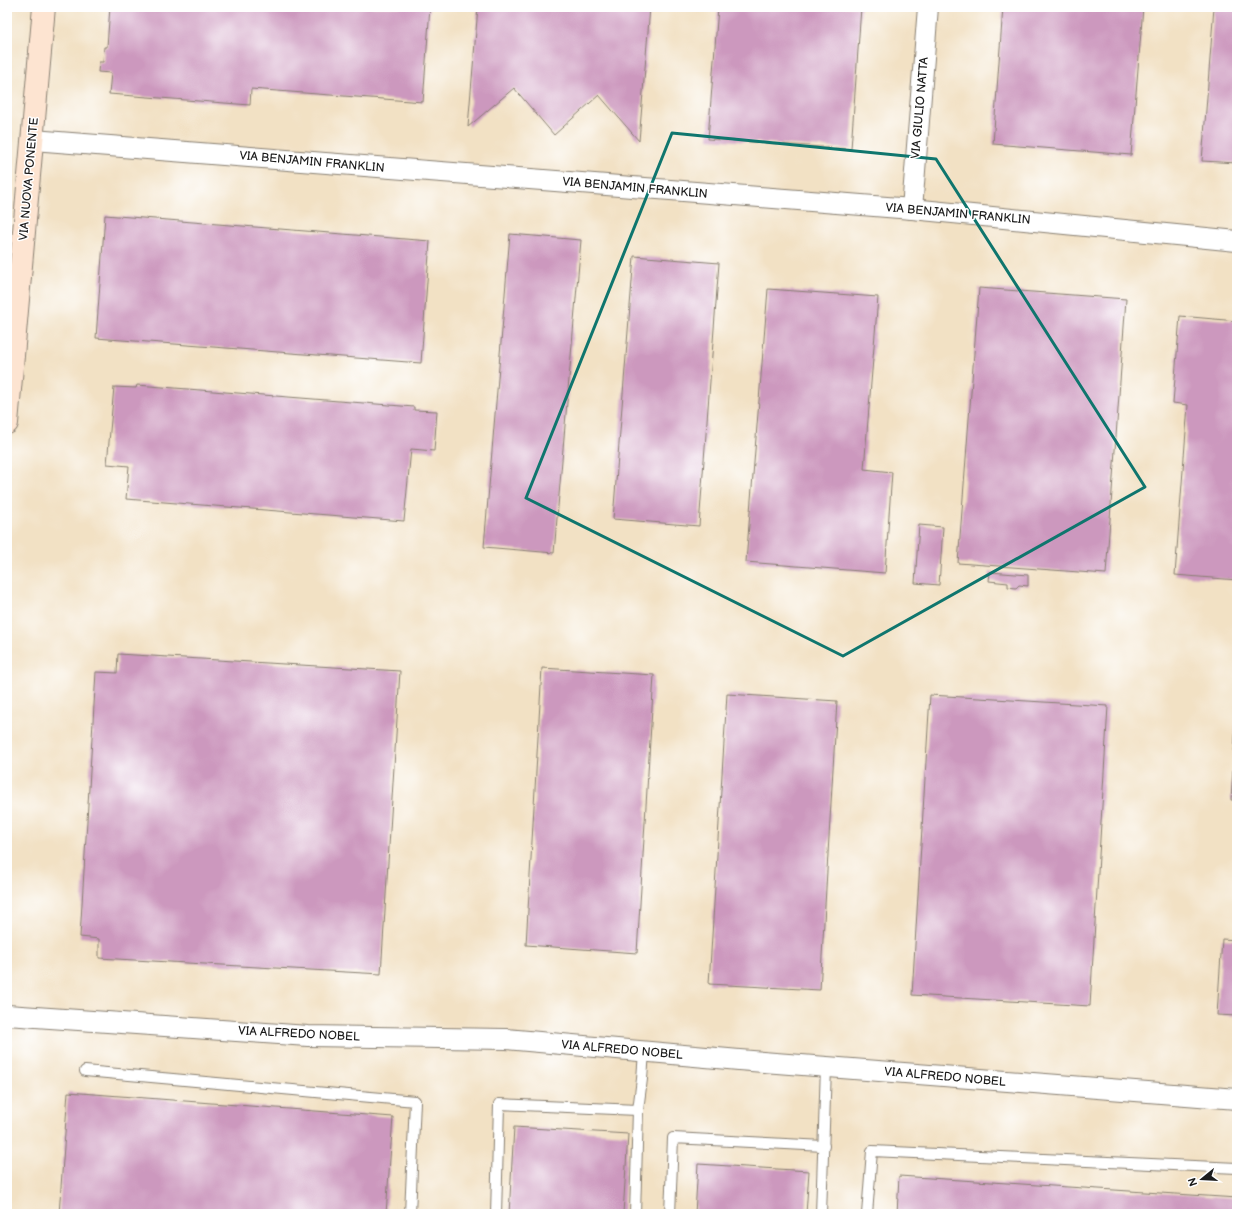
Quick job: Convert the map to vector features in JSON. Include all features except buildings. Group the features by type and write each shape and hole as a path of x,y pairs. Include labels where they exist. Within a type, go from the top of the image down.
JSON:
{"street":[{"name":"VIA NUOVA PONENTE","path":"7,423 44,7"},
{"name":"VIA GIULIO NATTA","path":"912,209 928,7"},
{"name":"VIA BENJAMIN FRANKLIN","path":"33,140 912,209 1237,241"},
{"name":"VIA ALFREDO NOBEL","path":"7,1015 308,1036 506,1039 826,1067 1237,1099"}],"lane":[{"path":"635,1214 638,1110 644,1052"},
{"path":"821,1214 826,1067"},
{"path":"85,1071 415,1101 410,1214"},
{"path":"496,1214 499,1104 638,1110"},
{"path":"670,1214 673,1138 824,1146"},
{"path":"868,1214 872,1151 1237,1168"}],"highlighted area":[{"path":"672,133 936,159 1145,487 843,656 526,498"}]}
